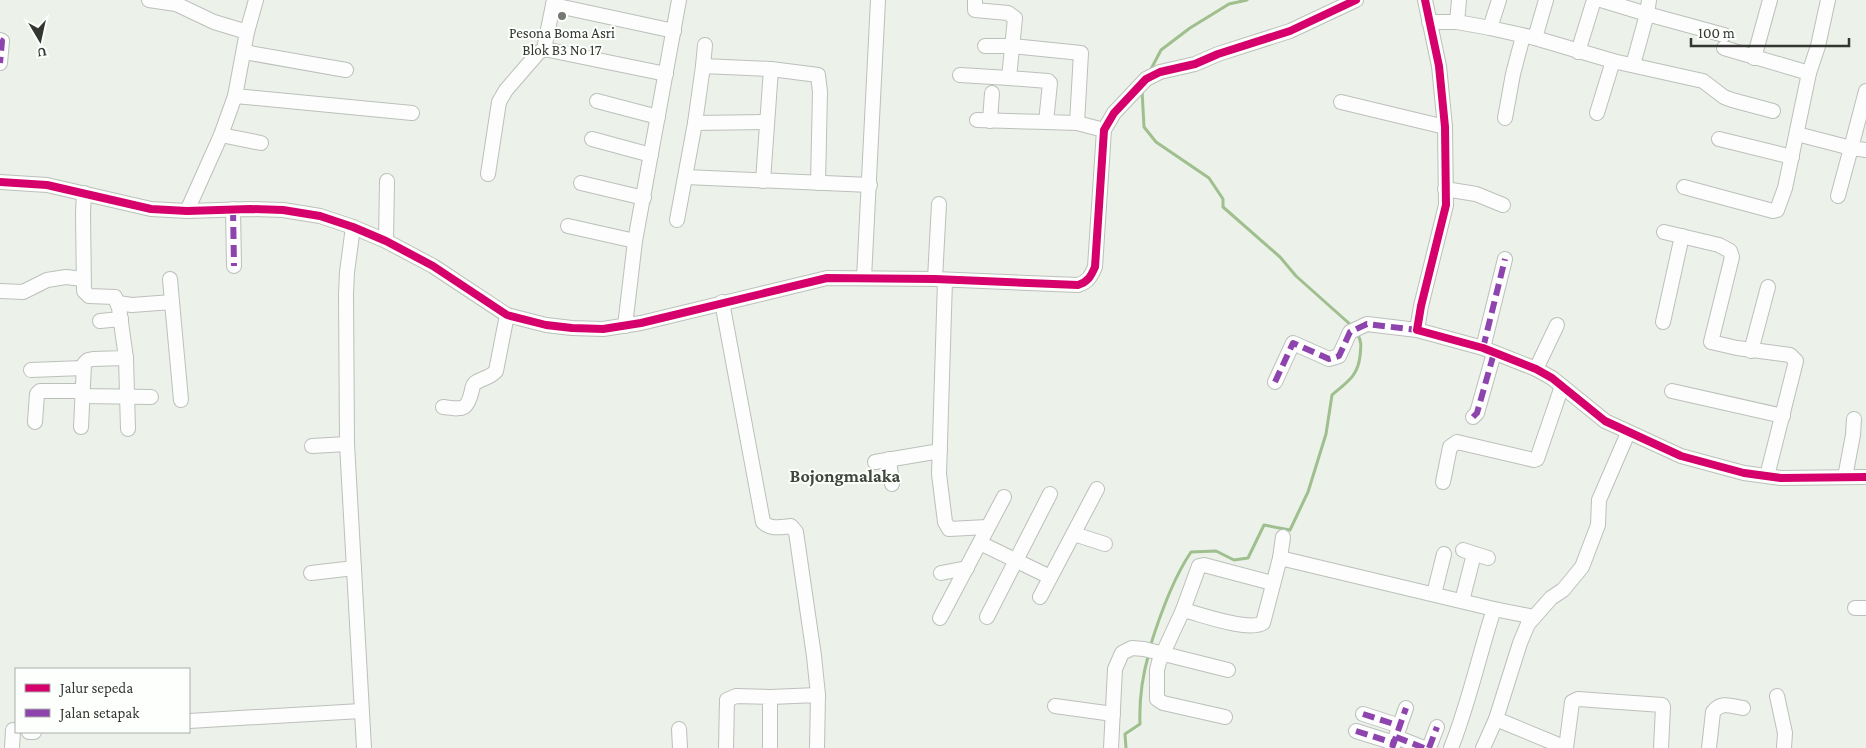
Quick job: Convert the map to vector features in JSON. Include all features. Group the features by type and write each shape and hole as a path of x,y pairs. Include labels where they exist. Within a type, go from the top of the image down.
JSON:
{"street":[{"path":"149,0 176,4 203,18 247,32"},
{"path":"187,211 221,136 235,96 247,32 256,0"},
{"path":"625,326 635,241 679,0"},
{"path":"864,278 878,0"},
{"path":"975,0 976,10 1001,6 1015,18 1009,78"},
{"path":"0,182 47,185 132,206 187,211 283,210 320,216 386,241 433,266 507,315 546,325 588,330 625,326 827,278 1073,285 1090,279 1095,267 1104,130 1114,113 1131,93 1146,78 1160,72 1195,64 1218,54 1290,31 1356,0"},
{"path":"1417,330 1421,306 1446,205 1445,127 1439,66 1428,22 1425,0"},
{"path":"1457,22 1459,0"},
{"path":"1490,28 1499,0"},
{"path":"1505,118 1512,74 1546,0"},
{"path":"1578,52 1594,0"},
{"path":"1602,0 1648,7 1754,58 1809,73"},
{"path":"1754,58 1770,0"},
{"path":"1684,187 1773,211 1777,210 1785,188 1809,73 1818,46 1828,0"},
{"path":"544,49 554,2 674,31"},
{"path":"1633,65 1648,7"},
{"path":"1428,22 1457,22 1490,28 1613,61 1703,81 1724,97 1773,111"},
{"path":"0,40 2,41 0,63"},
{"path":"677,220 695,124 705,45"},
{"path":"985,46 1012,46 1081,53 1077,123"},
{"path":"488,174 499,102 506,90 538,52 544,49 666,74"},
{"path":"244,52 346,70"},
{"path":"1597,113 1613,61"},
{"path":"703,66 815,73 820,77 818,183"},
{"path":"763,181 771,69"},
{"path":"960,75 1050,82 1046,122"},
{"path":"1838,196 1866,91"},
{"path":"992,93 983,120 1077,123 1104,130"},
{"path":"235,96 412,113"},
{"path":"596,101 658,117"},
{"path":"1341,102 1445,127"},
{"path":"695,124 767,122"},
{"path":"1797,134 1866,150"},
{"path":"221,136 261,143"},
{"path":"592,139 651,155"},
{"path":"1719,139 1792,157"},
{"path":"686,177 870,185"},
{"path":"386,241 387,181"},
{"path":"581,183 644,198"},
{"path":"1445,189 1476,194 1503,205"},
{"path":"84,193 83,279 85,294 93,297 114,295 118,303 126,358 128,429"},
{"path":"939,204 939,474 945,522 949,529 987,527"},
{"path":"233,210 234,266"},
{"path":"568,226 635,241"},
{"path":"353,227 346,294 347,444 364,748"},
{"path":"1664,232 1719,245 1730,251 1732,257 1711,342 1751,351 1790,355 1796,361 1768,476"},
{"path":"1663,322 1682,236"},
{"path":"1473,417 1477,413 1505,259"},
{"path":"0,291 24,292 47,280 83,279"},
{"path":"170,279 181,400"},
{"path":"1751,351 1768,287"},
{"path":"727,301 763,522 766,526 771,527 791,526 796,532 818,696 817,748"},
{"path":"118,303 132,305 172,302"},
{"path":"443,408 462,408 467,406 473,386 496,371 507,315"},
{"path":"100,321 121,319"},
{"path":"1275,382 1291,344 1295,343 1329,359 1339,356 1350,332 1367,324 1417,330 1488,350 1536,369 1562,386 1604,421 1681,456 1744,473 1781,478 1866,477"},
{"path":"1536,369 1556,325"},
{"path":"81,426 84,364 88,360 126,358"},
{"path":"31,370 83,368"},
{"path":"1443,482 1450,447 1457,442 1536,459 1562,386"},
{"path":"35,422 37,394 40,391 151,397"},
{"path":"1672,391 1783,416"},
{"path":"1845,477 1854,419"},
{"path":"1483,748 1496,719 1520,643 1534,617 1552,598 1563,590 1582,567 1598,525 1599,500 1628,433"},
{"path":"312,446 347,444"},
{"path":"892,484 882,460 940,451"},
{"path":"1040,597 1097,489"},
{"path":"987,617 1050,494"},
{"path":"940,618 1004,497"},
{"path":"1074,534 1105,544"},
{"path":"1183,610 1236,624 1259,626 1264,620 1280,558 1283,537"},
{"path":"980,543 1050,577"},
{"path":"1462,601 1468,552 1488,558"},
{"path":"1434,594 1444,554"},
{"path":"1280,558 1534,617"},
{"path":"1225,717 1163,703 1158,699 1154,651 1183,610 1199,566 1204,565 1272,583"},
{"path":"311,573 354,568"},
{"path":"941,573 967,568"},
{"path":"1451,748 1463,716 1494,609"},
{"path":"1111,748 1115,669 1122,652 1132,648 1154,651 1228,670"},
{"path":"726,748 727,700 736,696 818,696"},
{"path":"1777,696 1785,733 1784,748"},
{"path":"770,697 770,748"},
{"path":"1496,719 1566,748 1570,710 1572,702 1578,699 1662,706 1664,708 1661,748"},
{"path":"1709,748 1713,712 1716,708 1724,704 1743,708"},
{"path":"1055,706 1113,714"},
{"path":"1396,739 1406,708"},
{"path":"190,721 361,711"},
{"path":"1363,714 1396,739"},
{"path":"1429,748 1437,727"},
{"path":"10,729 12,748"},
{"path":"679,729 680,748"},
{"path":"1356,730 1396,739 1424,748"}],"waterway":[{"path":"1150,71 1161,50 1190,28 1229,4 1247,0"},
{"path":"1142,90 1144,127 1156,142 1209,178 1223,199 1223,207 1280,257 1296,276 1352,326"},
{"path":"1150,647 1173,585 1191,552 1216,551 1234,560 1248,558 1264,525 1290,530 1308,492 1326,434 1332,395 1351,378 1357,369 1361,347 1357,333"},
{"path":"1126,748 1125,734 1140,724 1144,671 1149,653"}],"marked path":[{"path":"0,40 2,41 0,63"},
{"path":"233,209 234,266"},
{"path":"1483,348 1505,259"},
{"path":"1275,382 1293,343 1329,359 1339,356 1350,332 1367,324 1417,330"},
{"path":"1473,417 1477,413 1494,353"},
{"path":"1392,748 1406,708"},
{"path":"1363,714 1400,726"},
{"path":"1429,748 1437,727"},
{"path":"1356,731 1394,743"},
{"path":"1396,737 1424,748"}],"cycle path":[{"path":"0,182 47,185 151,209 187,211 283,210 320,216 386,241 433,266 507,315 546,325 572,328 603,329 641,323 827,278 935,279 1078,285 1089,278 1095,267 1104,130 1114,113 1146,79 1160,72 1195,64 1218,54 1290,31 1356,0"},
{"path":"1425,0 1439,66 1445,127 1446,205 1421,306 1417,330 1483,348 1536,369 1552,378 1605,421 1681,456 1744,473 1781,478 1866,477"}],"place":[{"name":"Pesona Boma Asri Blok B3 No 17","path":"562,16"}],"district":[{"name":"Bojongmalaka","path":"845,476"}]}
